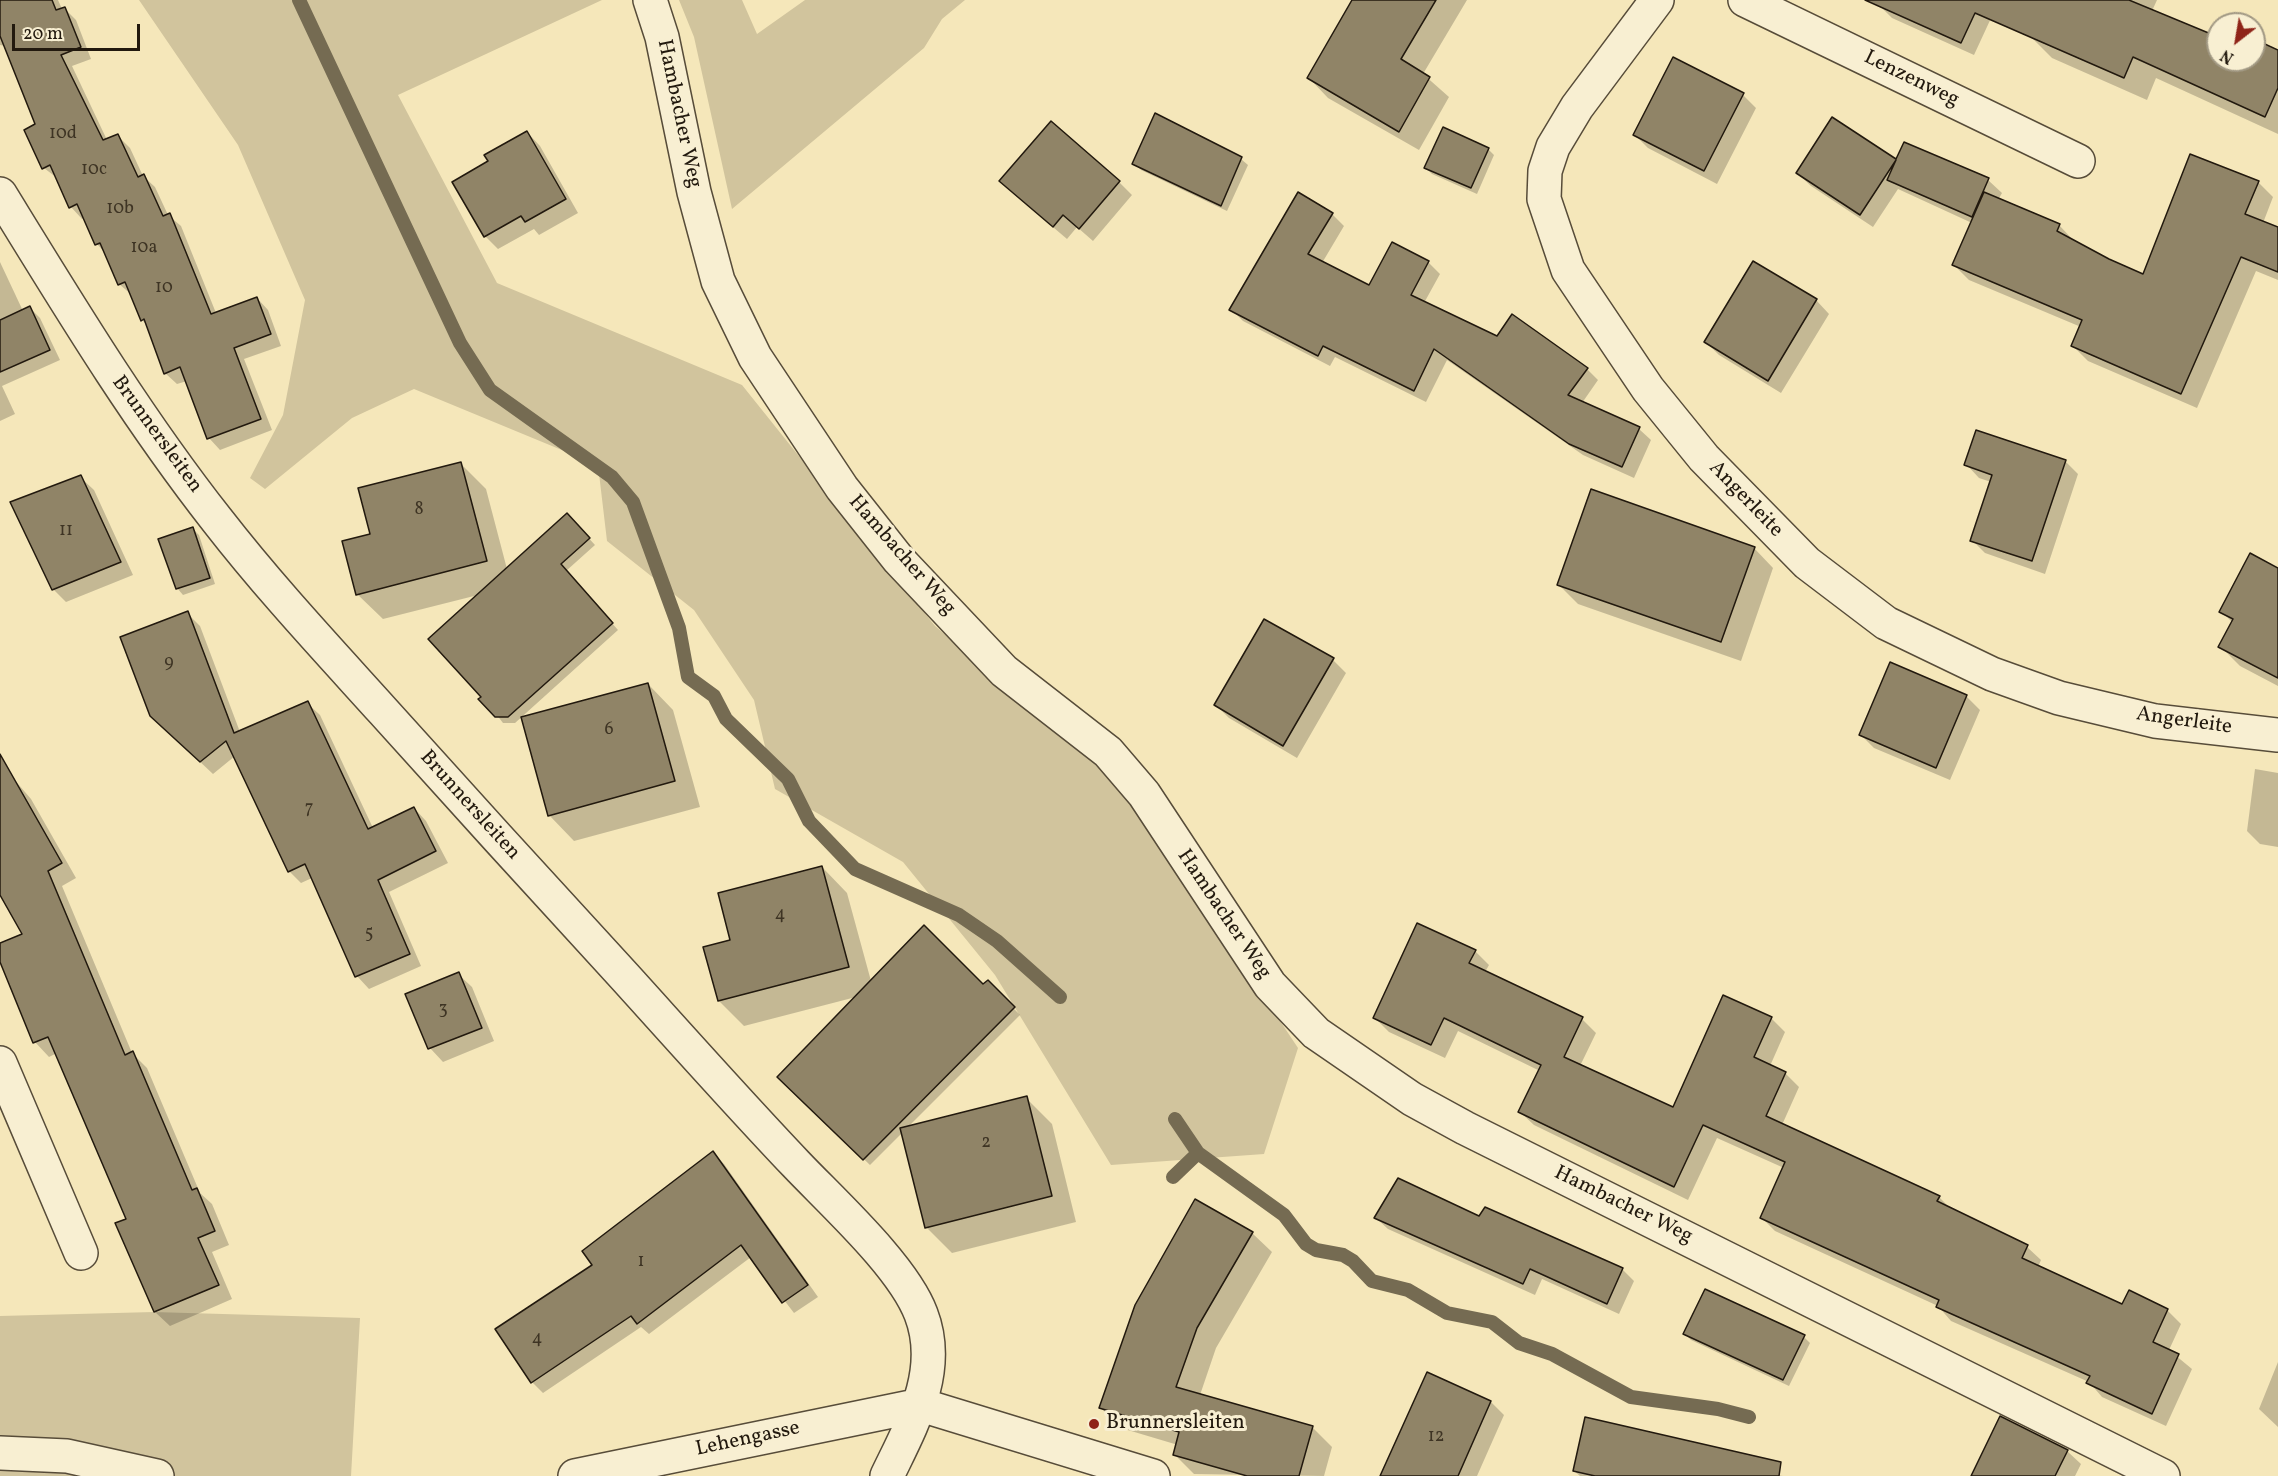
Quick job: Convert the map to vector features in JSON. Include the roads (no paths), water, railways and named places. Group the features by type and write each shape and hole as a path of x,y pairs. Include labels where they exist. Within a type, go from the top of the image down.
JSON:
{"street":[{"name":"Hambacher Weg","path":"650,0 662,37 694,192 718,281 755,357 842,488 899,560 1004,671 1108,752 1144,795 1270,985 1316,1033 1412,1099 1465,1128 2163,1476"},
{"name":"Angerleite","path":"1657,0 1577,107 1553,147 1545,171 1544,199 1568,270 1648,388 1704,458 1807,563 1886,623 1960,659 2014,682 2091,706 2155,721 2278,735"},
{"name":"Lenzenweg","path":"1745,0 2078,161"},
{"name":"Brunnersleiten","path":"0,194 98,354 151,433 219,523 372,700 780,1148 889,1263 920,1311 927,1335 928,1363 921,1405 886,1476"},
{"path":"0,1063 81,1253"},
{"name":"Lehengasse","path":"575,1476 921,1405"},
{"path":"921,1405 1153,1476"},
{"path":"0,1452 67,1456 157,1476"}],"waterway":[{"path":"299,0 460,343 490,390 612,477 633,502 679,628 688,677 714,696 726,719 788,779 809,821 855,869 959,915 997,941 1060,997"},
{"path":"1175,1119 1198,1153 1284,1215 1306,1244 1316,1250 1343,1255 1353,1261 1372,1281 1408,1290 1447,1313 1492,1322 1519,1343 1552,1354 1631,1397 1718,1409 1749,1417"},
{"path":"1173,1177 1198,1153"}],"place":[{"name":"Brunnersleiten","path":"1094,1424"}]}
